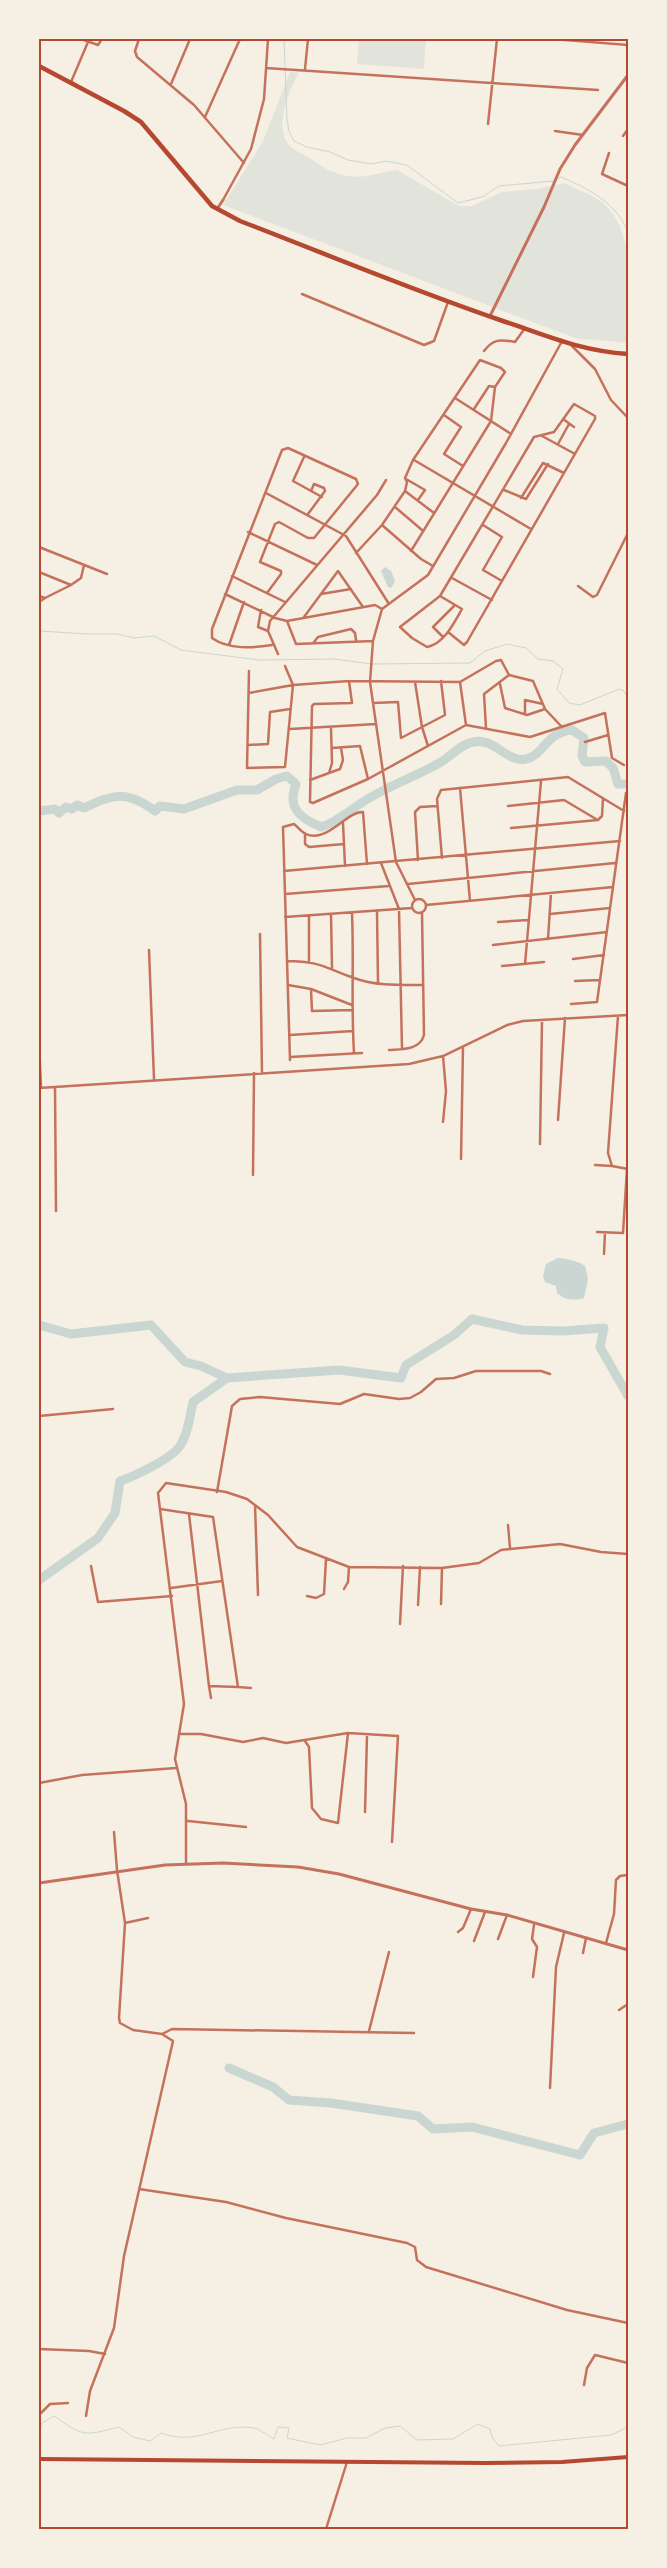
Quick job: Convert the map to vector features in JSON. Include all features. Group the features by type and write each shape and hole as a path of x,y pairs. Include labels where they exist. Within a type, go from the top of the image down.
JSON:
{"main road":[{"path":"39,66 141,122 195,188 217,209 240,221 448,302 572,346 599,352 628,354"},
{"path":"39,2459 562,2462 628,2457"}],"street":[{"path":"81,39 98,45 102,39"},
{"path":"170,84 190,39"},
{"path":"205,117 240,39"},
{"path":"217,209 251,149 264,99 268,39"},
{"path":"305,69 308,39"},
{"path":"488,124 497,39"},
{"path":"552,39 628,45"},
{"path":"138,40 135,51 137,57 170,84 205,117 244,163"},
{"path":"71,82 88,42"},
{"path":"266,68 279,67 598,90"},
{"path":"490,316 560,169 575,145 628,75"},
{"path":"623,136 628,129"},
{"path":"555,131 583,134"},
{"path":"609,153 602,174 628,186"},
{"path":"302,294 424,345 434,341 448,302"},
{"path":"484,351 489,344 501,339 515,342 523,334 525,328"},
{"path":"412,908 415,900 396,862 370,682 373,641 382,609 428,575 511,434 561,342"},
{"path":"572,346 595,369 611,400 628,418"},
{"path":"356,553 395,507 405,490 405,478 413,460 480,360 504,370 505,372 495,387 491,421 411,551"},
{"path":"474,409 489,386 495,387"},
{"path":"456,398 511,434"},
{"path":"440,596 462,609 448,632 427,648 400,627 440,596 534,437 554,432 574,404 595,416 593,424 576,454 464,645 448,632"},
{"path":"444,416 461,427 444,454 463,466"},
{"path":"563,419 574,427"},
{"path":"558,444 570,424"},
{"path":"542,436 576,454"},
{"path":"267,593 281,574 260,562 277,522 312,539 358,484 356,479 304,457 288,448 282,450 266,493 248,532 212,629 212,638 229,645 250,647 272,645"},
{"path":"304,457 293,481 322,497"},
{"path":"413,460 531,529"},
{"path":"504,490 526,499 548,464 564,473"},
{"path":"405,478 425,490 418,500"},
{"path":"278,654 272,645 268,625 285,602 377,495 386,480"},
{"path":"308,514 322,497 325,489 314,484 311,491"},
{"path":"405,490 434,513"},
{"path":"266,493 344,534 388,604"},
{"path":"395,507 423,531"},
{"path":"382,524 411,551 433,566"},
{"path":"482,525 502,537 483,570 502,582"},
{"path":"248,532 317,566"},
{"path":"578,586 593,598 597,595 628,533"},
{"path":"39,547 107,574"},
{"path":"39,602 81,578 84,565"},
{"path":"304,618 338,571 363,607"},
{"path":"39,572 71,585"},
{"path":"232,576 285,602"},
{"path":"452,578 492,600"},
{"path":"321,594 352,589"},
{"path":"225,594 275,618 287,621 375,605 382,609"},
{"path":"39,596 45,598"},
{"path":"229,645 244,602"},
{"path":"443,637 433,627 455,605"},
{"path":"261,610 258,627 268,631"},
{"path":"287,621 295,643 373,641"},
{"path":"314,642 318,637 351,629 356,633 356,641"},
{"path":"249,693 293,685 349,681 460,682 496,660 501,660 509,675 533,681 545,710 562,727"},
{"path":"249,671 247,768 268,769 285,767 287,764 293,685 285,666"},
{"path":"486,728 484,694 500,684 509,675"},
{"path":"349,681 352,703 313,705 310,780 310,802 313,803 383,772 466,725 530,737 605,713 612,758 624,765"},
{"path":"373,703 398,702 401,738 445,715 441,681"},
{"path":"415,682 422,726 428,746"},
{"path":"460,682 466,725"},
{"path":"500,684 505,708 525,715 545,710"},
{"path":"525,715 525,700 543,704"},
{"path":"248,745 268,744 270,712 290,709"},
{"path":"290,729 376,724"},
{"path":"329,773 332,748 331,728"},
{"path":"585,742 608,735"},
{"path":"332,748 360,746 368,779"},
{"path":"310,780 340,769 343,760 341,748"},
{"path":"442,858 437,806 438,793 441,790 568,777 624,812"},
{"path":"525,964 541,780"},
{"path":"460,788 470,901"},
{"path":"571,1004 597,1002 626,793"},
{"path":"510,828 598,820 602,816 603,798"},
{"path":"508,806 564,800 598,820"},
{"path":"418,860 415,812 420,807 437,806"},
{"path":"362,1053 290,1058 283,827 294,824 305,834 315,835 331,830 359,812 364,813 367,864"},
{"path":"343,823 345,866"},
{"path":"305,834 305,844 308,846 344,844"},
{"path":"284,871 620,841"},
{"path":"380,863 399,909 402,1049"},
{"path":"408,884 533,873 616,863"},
{"path":"285,894 389,886"},
{"path":"426,905 613,888"},
{"path":"548,939 551,894"},
{"path":"415,900 422,900 426,905"},
{"path":"389,1050 418,1045 424,1035 422,912 426,905"},
{"path":"285,917 412,908"},
{"path":"412,908 416,913 422,912"},
{"path":"550,914 610,908"},
{"path":"377,911 378,983"},
{"path":"352,913 354,1053"},
{"path":"331,914 332,968"},
{"path":"308,916 309,961"},
{"path":"498,922 528,920"},
{"path":"493,945 607,932"},
{"path":"260,934 262,1074"},
{"path":"149,950 154,1079"},
{"path":"573,959 604,955"},
{"path":"287,961 309,961 332,968 354,979 400,985 423,985"},
{"path":"502,966 544,962"},
{"path":"576,981 600,980"},
{"path":"288,985 312,989 352,1005"},
{"path":"312,989 312,1011 352,1010"},
{"path":"39,1042 40,1088 154,1079 409,1064 443,1056 507,1026 542,1020 628,1015"},
{"path":"612,1166 608,1153 618,1016"},
{"path":"558,1120 565,1018"},
{"path":"540,1144 542,1020"},
{"path":"290,1035 353,1031"},
{"path":"461,1159 463,1047"},
{"path":"443,1056 446,1091 443,1122"},
{"path":"253,1176 254,1073"},
{"path":"55,1087 56,1211"},
{"path":"594,1165 628,1169 623,1233 597,1232"},
{"path":"604,1254 605,1232"},
{"path":"628,1287 628,1298"},
{"path":"217,1492 232,1406 240,1399 260,1396 340,1404 364,1394 410,1398 421,1392 436,1379 454,1378 482,1370 541,1371 550,1374"},
{"path":"39,1416 113,1409"},
{"path":"186,1864 186,1804 175,1751 180,1734 184,1704 158,1493 166,1483 248,1499 297,1547 349,1567 403,1566 442,1568 478,1563 496,1552 510,1548 570,1544 601,1552 628,1554"},
{"path":"255,1505 258,1595"},
{"path":"160,1509 213,1517 238,1687"},
{"path":"189,1514 211,1698"},
{"path":"508,1525 510,1548"},
{"path":"307,1596 316,1598 324,1594 326,1559"},
{"path":"91,1566 98,1602 172,1596"},
{"path":"400,1624 403,1566"},
{"path":"344,1588 348,1582 349,1567"},
{"path":"418,1605 420,1567"},
{"path":"441,1604 442,1568"},
{"path":"171,1588 222,1581"},
{"path":"209,1686 251,1688"},
{"path":"180,1734 201,1734 243,1742 263,1738 286,1743 348,1733 400,1738 392,1842"},
{"path":"306,1741 309,1746 312,1808 321,1819 338,1823 348,1733"},
{"path":"366,1812 367,1736"},
{"path":"39,1783 82,1775 177,1768"},
{"path":"187,1821 246,1827"},
{"path":"86,2416 90,2391 115,2324 124,2256 173,2041 162,2034 132,2030 120,2023 118,2010 125,1923 117,1870 114,1832"},
{"path":"39,1883 117,1870 186,1864 223,1863 298,1867 412,1892 471,1909 507,1915 534,1925 628,1950"},
{"path":"606,1943 614,1914 616,1880 620,1876 628,1875"},
{"path":"458,1932 463,1928 471,1909"},
{"path":"474,1941 485,1911"},
{"path":"498,1939 507,1915"},
{"path":"125,1923 148,1918"},
{"path":"534,1925 532,1939 537,1947 534,1977"},
{"path":"550,2088 556,1967 564,1933"},
{"path":"583,1953 586,1938"},
{"path":"369,2031 389,1952"},
{"path":"619,2010 628,2004"},
{"path":"162,2034 172,2029 414,2033"},
{"path":"139,2189 226,2202 286,2218 407,2243 414,2247 418,2260 426,2267 568,2310 628,2323"},
{"path":"39,2349 89,2351 105,2354"},
{"path":"584,2385 586,2372 595,2355 628,2363"},
{"path":"39,2415 50,2404 68,2403"},
{"path":"326,2529 347,2462"}],"shaded area":[{"path":"359,39 426,39 424,69 357,64"},
{"path":"290,72 299,73 284,109 283,129 285,138 294,149 333,172 360,177 397,170 459,206 472,206 502,192 537,189 564,183 604,204 615,217 627,250 629,269 628,343 575,338 223,205 263,141"},
{"path":"385,567 391,571 395,581 391,588 388,587 381,571"},
{"path":"558,1258 572,1260 585,1266 588,1279 584,1298 573,1300 563,1297 557,1293 556,1286 545,1282 543,1276 546,1264"}],"waterway":[{"path":"284,39 287,120 289,131 294,141 307,147 330,152 348,160 371,164 386,161 407,165 458,203 482,197 499,186 553,181"},
{"path":"557,179 561,177 601,198 617,213 628,232"},
{"path":"39,631 117,634 134,638 154,636 181,650 259,660 334,659 372,664 470,663 485,651 507,644 526,648 538,659 553,661 563,669 557,689 569,703 580,705 619,689 624,691 628,699"},
{"path":"628,709 628,735"},
{"path":"39,811 55,809 59,813 66,807 72,809 77,805 84,808 112,797 120,796 136,800 155,811 160,806 184,809 237,790 257,790 276,779 287,776 296,784 293,799 297,811 301,816 321,827 339,819 375,795 441,762 469,743 481,741 494,746 512,757 526,759 532,757 556,735 572,730 584,738 582,756 585,762 606,761 613,768 618,784 628,784"},
{"path":"39,1325 71,1334 151,1325 185,1362 201,1366 227,1378 339,1370 401,1378 406,1365 454,1335 472,1319 522,1330 563,1331 604,1328 600,1347 628,1396"},
{"path":"39,1580 98,1538 115,1513 120,1481 152,1466 175,1451 185,1436 193,1402 227,1378"},
{"path":"229,2068 273,2087 289,2100 331,2103 418,2116 433,2129 472,2127 580,2155 594,2133 628,2124"},
{"path":"39,2434 42,2423 54,2416 72,2428 84,2433 119,2427 133,2437 150,2441 161,2433 174,2437 186,2437 241,2427 254,2428 274,2439 278,2427 289,2428 287,2438 320,2445 347,2438 366,2438 385,2428 400,2426 417,2440 453,2439 478,2424 490,2429 492,2437 499,2446 611,2435 628,2427"}]}
